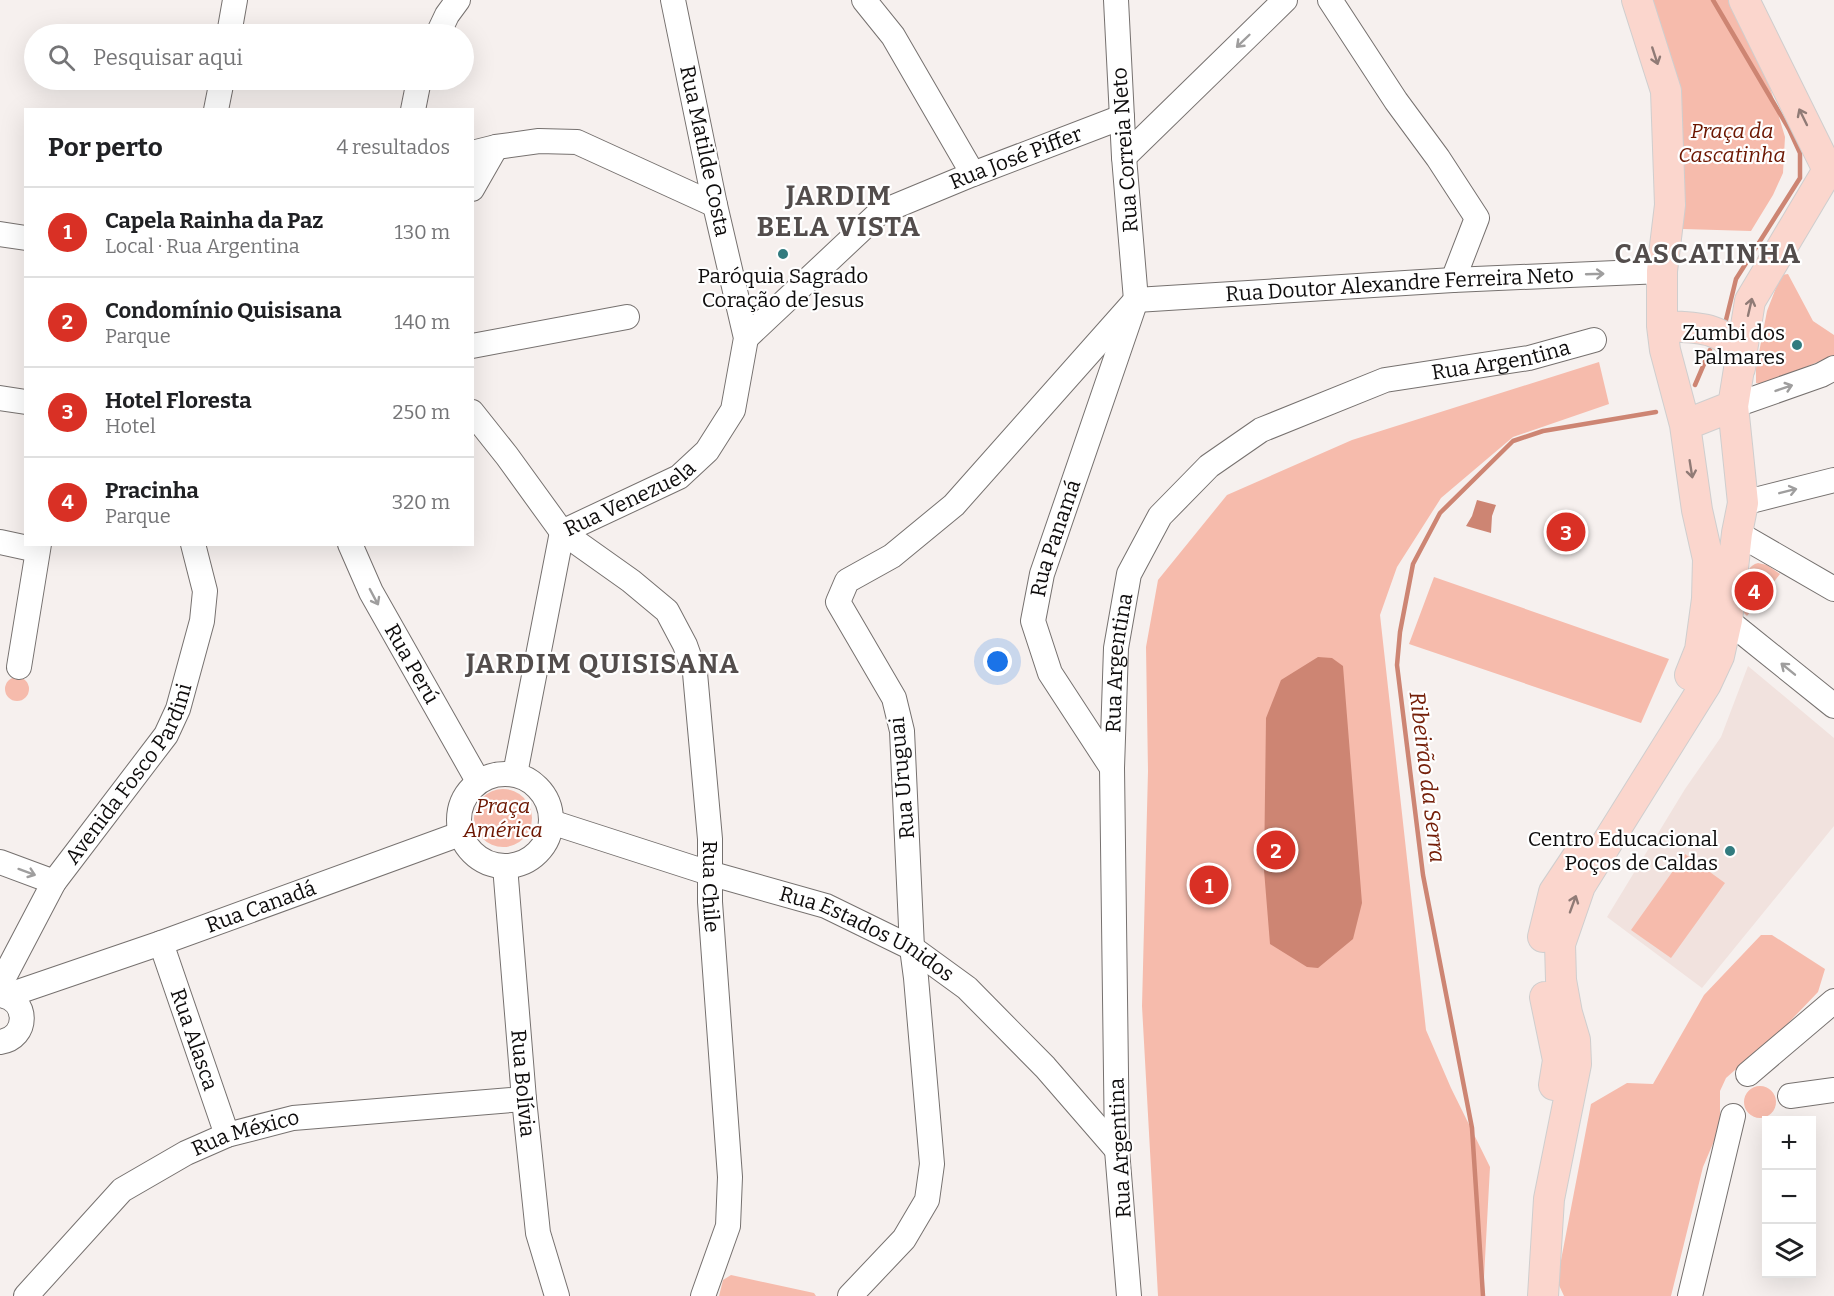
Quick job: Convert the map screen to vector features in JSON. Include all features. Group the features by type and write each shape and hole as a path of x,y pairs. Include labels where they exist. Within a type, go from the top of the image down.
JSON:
{"main road":[{"path":"1528,1296 1540,1167 1558,1060 1541,969 1543,938 1554,892 1682,693 1700,650 1707,599 1708,559 1697,510 1684,425 1665,350 1662,326 1662,271 1670,206 1666,91 1637,0"},
{"path":"1543,1296 1549,1199 1576,1064 1575,1040 1567,1014 1562,980 1560,944 1580,886 1706,684 1719,656 1727,620 1737,533 1743,503 1733,406 1750,301 1831,175 1744,0"},
{"path":"1662,326 1700,328 1721,334 1731,340 1742,355 1740,372"},
{"path":"1684,425 1733,406"},
{"path":"1697,510 1737,533"}],"street":[{"path":"231,24 235,0"},
{"path":"443,24 458,0"},
{"name":"Rua Matilde Costa","path":"673,0 715,205 746,338"},
{"path":"864,0 893,36 973,174"},
{"name":"Rua Correia Neto","path":"1116,0 1124,157 1136,300"},
{"path":"1124,157 1285,0"},
{"path":"1330,0 1477,218 1453,280"},
{"path":"216,108 220,90"},
{"path":"413,108 417,90"},
{"name":"Rua José Piffer","path":"746,338 879,213 1122,117"},
{"path":"474,152 538,141 577,142 715,205"},
{"path":"474,186 496,147"},
{"path":"0,234 24,238"},
{"name":"Rua Doutor Alexandre Ferreira Neto","path":"1136,300 1453,280 1662,271"},
{"name":"Rua Panamá","path":"1112,768 1050,673 1033,621 1042,574 1136,300"},
{"name":"Rua Uruguai","path":"850,1296 904,1239 927,1200 932,1164 912,948 902,731 894,698 838,602 847,581 891,556 954,505 1136,300"},
{"path":"474,346 627,317"},
{"name":"Rua Venezuela","path":"515,774 562,532 679,477 707,451 732,410 746,338"},
{"name":"Rua Argentina","path":"1129,1296 1117,1150 1112,768 1116,648 1130,574 1160,516 1209,466 1261,430 1385,380 1529,358 1594,340"},
{"path":"1733,406 1821,375 1834,368"},
{"path":"0,398 24,402"},
{"name":"Rua Chile","path":"474,415 562,532 631,581 667,611 685,645 695,673 710,839 710,902 730,1177 728,1226 703,1296"},
{"path":"1743,503 1834,480"},
{"path":"1737,533 1834,589"},
{"path":"0,542 24,545"},
{"name":"Avenida Fosco Pardini","path":"2,992 54,882 166,735 178,709 202,621 205,591 194,546"},
{"name":"Rua Perú","path":"351,546 371,592 478,782"},
{"path":"19,667 38,547"},
{"path":"1727,620 1834,706"},
{"path":"502,773 515,774 538,787 546,797 551,822 548,836 542,848 532,858 519,864 506,866 490,864 477,858 466,847 460,834 458,819 460,805 467,792 478,782 502,773"},
{"name":"Rua Estados Unidos","path":"551,822 710,873 826,906 912,948 967,988 1045,1066 1117,1150"},
{"name":"Rua Canadá","path":"2,992 62,978 460,834"},
{"path":"0,862 54,882"},
{"name":"Rua Bolívia","path":"506,866 524,1099 538,1233 557,1296"},
{"name":"Rua Alasca","path":"161,943 227,1135"},
{"path":"2,1043 18,1032 23,1018 62,978"},
{"path":"2,992 18,1005 23,1018"},
{"path":"1748,1074 1834,1001"},
{"path":"1790,1096 1834,1090"},
{"name":"Rua México","path":"26,1296 122,1190 186,1153 227,1135 293,1118 524,1099"},
{"path":"1690,1296 1733,1116"}],"shaded area":[{"path":"1477,500 1496,505 1492,516 1491,533 1466,526"},
{"path":"1318,657 1332,658 1343,666 1362,903 1353,939 1318,968 1307,967 1270,944 1264,870 1266,718 1281,680"},
{"name":"Centro Educacional Poços de Caldas","path":"1748,666 1834,738 1834,826 1702,988 1607,917 1685,789 1721,737"}],"green space":[{"name":"Praça da Cascatinha","path":"1652,0 1728,0 1761,57 1785,137 1783,173 1773,195 1751,231 1683,229 1678,108"},
{"path":"1788,274 1813,321 1834,335 1834,355 1764,385 1756,383 1756,368 1767,311 1781,275"},
{"path":"1599,362 1609,404 1513,437 1441,498 1397,567 1380,615 1426,1030 1451,1088 1490,1167 1483,1296 1158,1296 1142,1006 1148,771 1146,647 1158,580 1227,495 1352,440"},
{"path":"1758,563 1767,565 1780,574 1747,616 1743,612 1744,583 1748,570"},
{"path":"1434,577 1669,659 1641,723 1409,644"},
{"path":"17,677 22,678 28,684 28,694 22,700 17,701 12,700 6,694 5,689 6,684 12,678"},
{"name":"Praça América","path":"503,789 519,794 527,802 532,818 527,834 519,842 503,847 487,842 479,834 474,818 479,802 487,794"},
{"path":"1685,854 1725,883 1671,958 1631,930"},
{"path":"1761,935 1772,935 1825,969 1818,992 1748,1065 1735,1070 1726,1078 1720,1091 1720,1127 1703,1167 1671,1296 1564,1296 1557,1281 1591,1104 1627,1083 1653,1084 1704,995"},
{"path":"1754,1087 1766,1087 1775,1096 1775,1108 1767,1116 1754,1117 1745,1108 1745,1096"},
{"path":"731,1275 814,1293 816,1296 719,1296 723,1280"}],"waterway":[{"name":"Ribeirão da Serra","path":"1713,0 1789,129 1800,153 1800,178 1736,279 1725,324"},
{"name":"Ribeirão da Serra","path":"1695,385 1710,350"},
{"name":"Ribeirão da Serra","path":"1483,1296 1472,1128 1423,875 1397,665 1400,632 1413,564 1440,513 1513,441 1543,431 1656,412"}],"place":[{"name":"Paróquia Sagrado Coração de Jesus","path":"783,254"},
{"name":"Zumbi dos Palmares","path":"1797,345"},
{"name":"Hotel Floresta","path":"1566,532"},
{"name":"Pracinha","path":"1754,591"},
{"name":"Condomínio Quisisana","path":"1276,850"},
{"name":"Centro Educacional Poços de Caldas","path":"1730,851"},
{"name":"Capela Rainha da Paz","path":"1209,885"}],"district":[{"name":"JARDIM BELA VISTA","path":"839,212"},
{"name":"CASCATINHA","path":"1708,254"},
{"name":"JARDIM QUISISANA","path":"603,664"}]}
